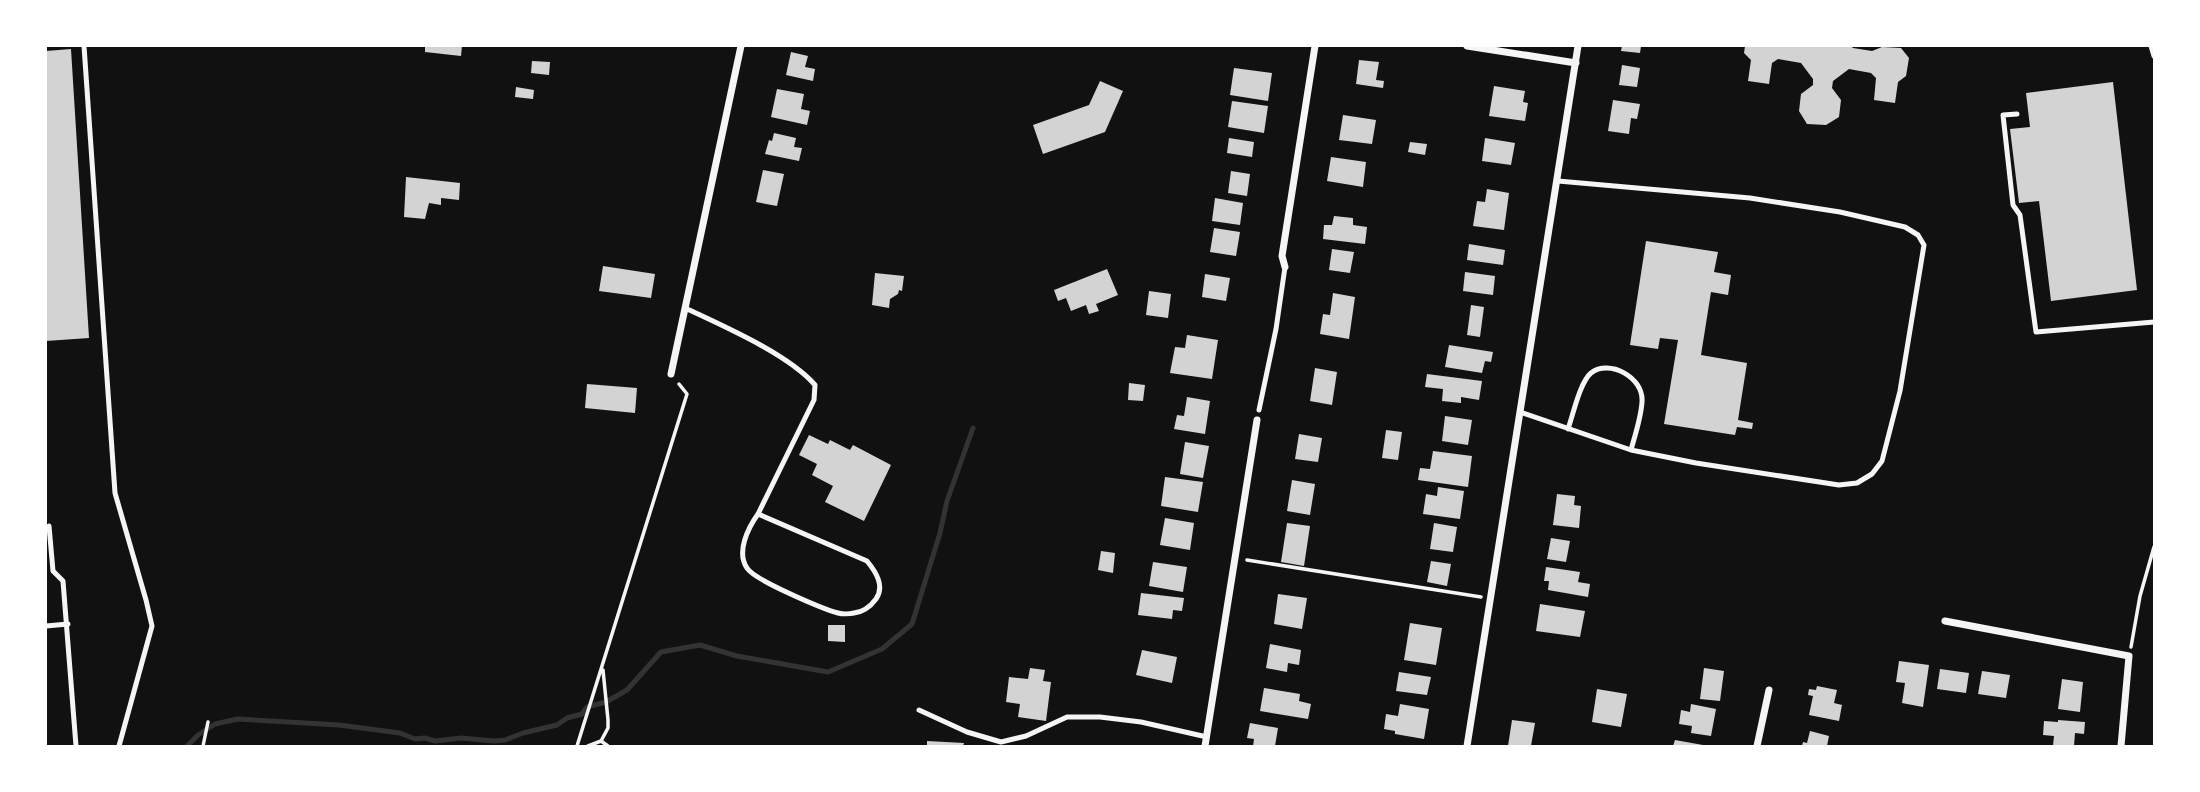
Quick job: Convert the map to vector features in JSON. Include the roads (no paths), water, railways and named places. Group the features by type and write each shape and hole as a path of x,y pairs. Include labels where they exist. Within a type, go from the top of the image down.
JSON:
{"street":[{"path":"671,374 741,46"},
{"path":"1285,267 1282,256 1315,46"},
{"path":"1467,46 1576,62"},
{"path":"1467,747 1578,46"},
{"path":"1205,747 1257,420"},
{"path":"1945,621 2129,656 2121,747"},
{"path":"1757,747 1769,690"}],"lane":[{"path":"84,46 115,493 152,626 119,747"},
{"path":"2151,46 2154,55"},
{"path":"2017,114 2003,115 2013,205 2020,215 2036,332 2154,322"},
{"path":"1520,412 1631,450 1839,485 1857,483 1872,474 1882,461 1900,391 1924,245 1918,235 1905,227 1840,212 1751,198 1558,181"},
{"path":"1259,410 1276,329 1285,267"},
{"path":"685,307 788,362 806,374 815,385 814,400 750,526 743,547 746,568 760,580 839,613 856,613 870,608 879,594 879,576 867,561 758,513"},
{"path":"1568,429 1590,374 1604,368 1631,375 1639,385 1643,400 1631,450"},
{"path":"49,526 54,571 63,582 76,747"},
{"path":"46,626 68,625"},
{"path":"919,710 967,732 1001,742 1026,736 1067,717 1100,717 1141,722 1207,737"}],"waterway":[{"path":"187,746 215,724 238,719 339,725 400,733 415,739 435,741 461,738 505,740 557,725 567,718 582,714 587,707 606,702 627,690 661,652 700,645 737,656 828,672 882,649 912,624 947,501 973,428"}]}
